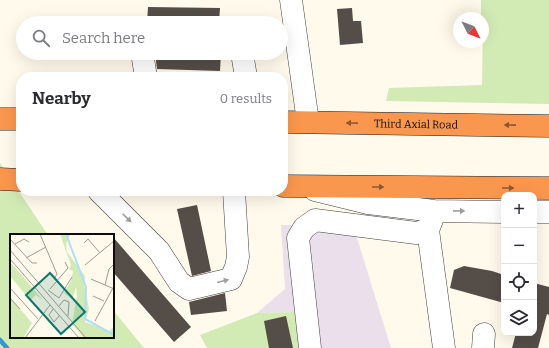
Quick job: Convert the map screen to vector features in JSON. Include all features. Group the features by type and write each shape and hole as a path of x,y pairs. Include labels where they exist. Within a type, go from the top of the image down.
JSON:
{"highway":[{"path":"0,119 16,119"},
{"name":"Third Axial Road","path":"288,122 549,126"},
{"path":"0,179 16,180"},
{"path":"290,186 549,188"}],"street":[{"path":"291,0 308,122"},
{"path":"143,60 145,72"},
{"path":"243,60 245,72"},
{"path":"290,186 368,203 431,220 501,212"},
{"path":"104,196 159,251 179,282 189,289 231,279 234,273 238,257 234,196"},
{"path":"537,212 549,212"},
{"path":"310,348 298,238 304,228 315,220 416,233 431,220"},
{"path":"431,220 444,348"}],"shaded area":[{"path":"281,225 353,225 391,348 307,348 296,312 257,313 285,289"}],"green space":[{"path":"481,0 549,0 549,104 386,101 389,88 482,85 483,48 489,48 489,12 481,12"},
{"path":"0,163 16,187 16,196 22,196 47,234 10,234 10,338 114,338 114,311 144,348 0,348"},
{"path":"296,312 307,348 207,348 200,335 257,313"}],"building":[{"path":"148,7 220,8 219,16 147,16"},
{"path":"352,8 353,21 361,21 363,43 340,45 337,9"},
{"path":"156,60 221,60 220,71 157,69"},
{"path":"197,205 211,271 192,276 177,209"},
{"path":"114,238 191,327 174,342 114,273"},
{"path":"464,266 501,274 501,302 450,288 454,270"},
{"path":"537,284 549,287 549,315 547,314 538,348 512,348 515,336 537,336"},
{"path":"225,293 227,311 191,315 189,302"},
{"path":"286,316 293,348 269,348 264,321"}],"waterway":[{"path":"0,340 7,348"}]}
